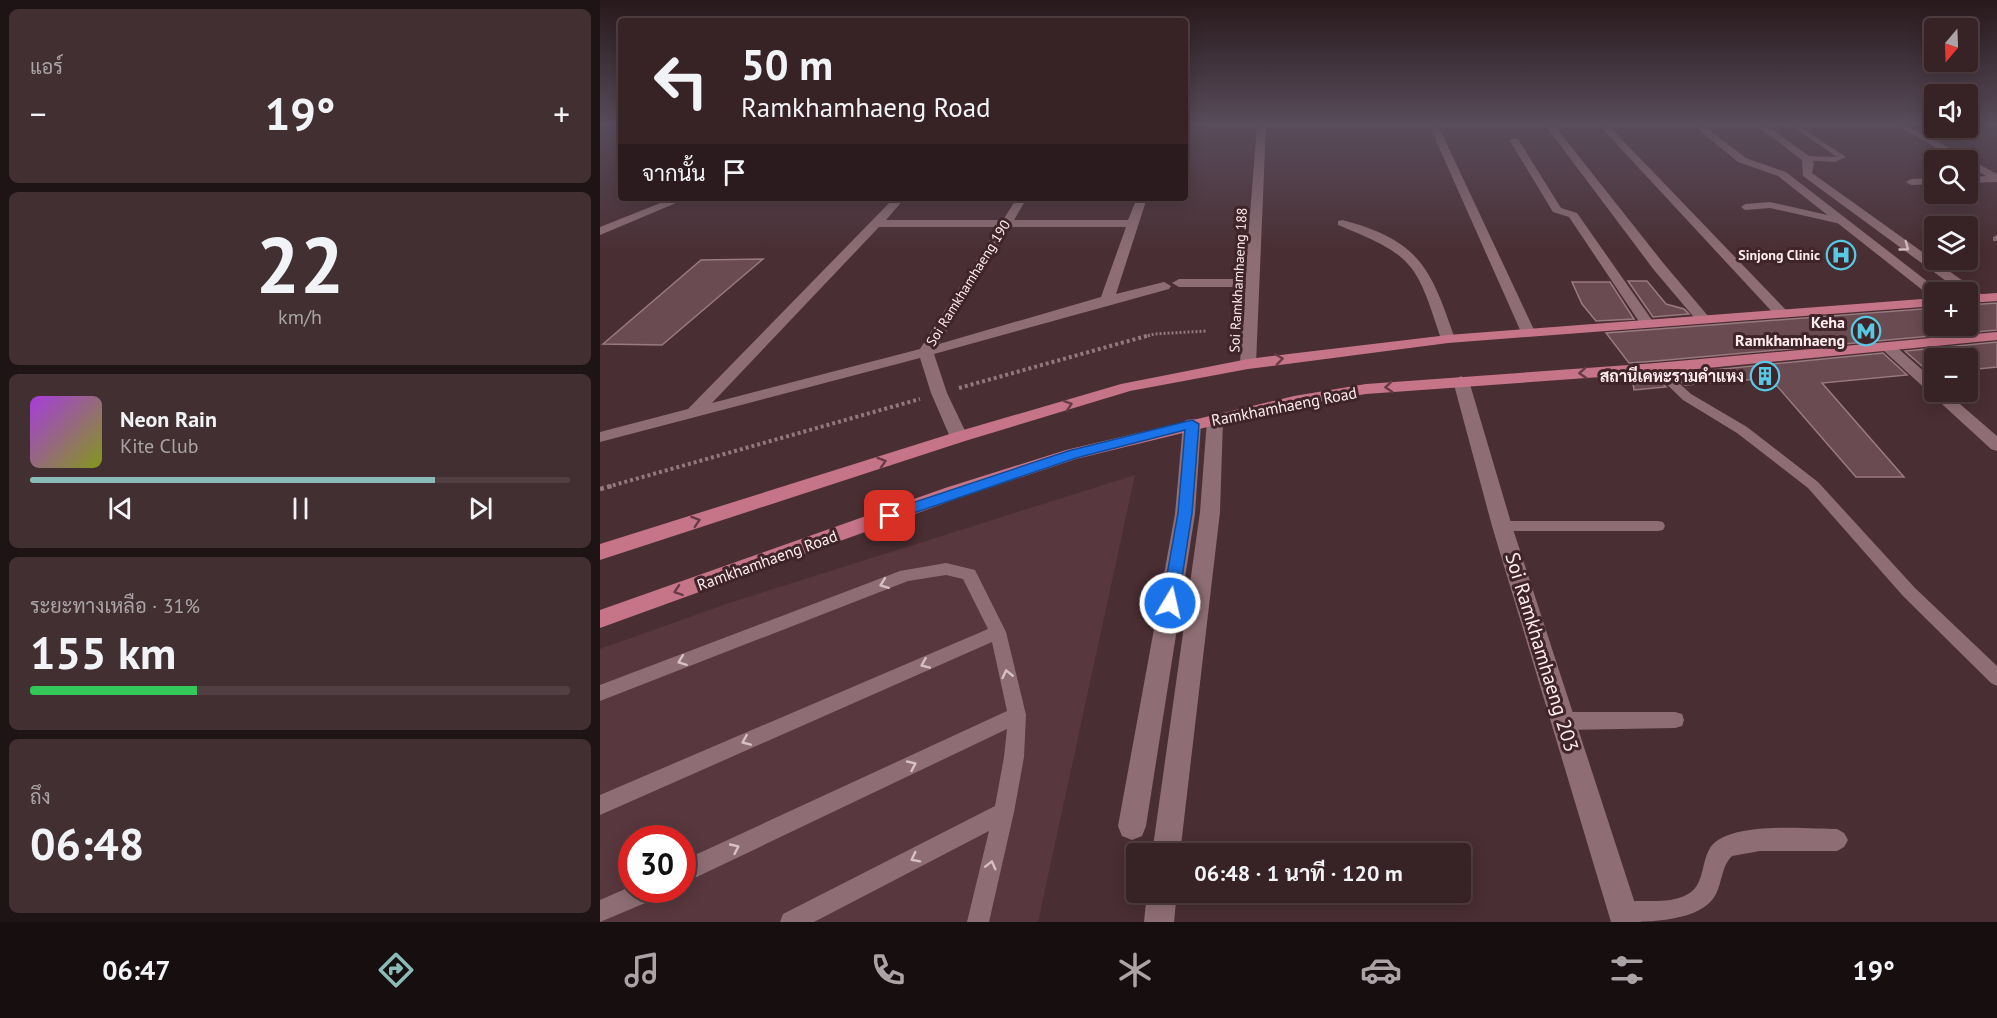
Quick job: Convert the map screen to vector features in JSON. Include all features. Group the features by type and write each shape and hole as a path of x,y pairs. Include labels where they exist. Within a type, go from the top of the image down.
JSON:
{"main road":[{"path":"1978,299 1997,297"},
{"path":"600,552 959,437 1127,387 1248,364 1448,339 1924,303"},
{"name":"Ramkhamhaeng Road","path":"600,619 963,490 1072,454 1294,401 1366,389 1656,368 1997,336"}],"street":[{"name":"Soi Ramkhamhaeng 188","path":"1248,364 1259,168"},
{"path":"1453,168 1528,332"},
{"path":"1531,168 1557,210 1573,215 1647,323"},
{"path":"1582,168 1659,267 1703,319"},
{"path":"1644,168 1781,313"},
{"path":"1765,168 1782,174 1924,285"},
{"path":"1807,174 1808,168"},
{"path":"1979,168 1997,178"},
{"path":"1782,174 1807,174 1951,282"},
{"path":"1978,179 1997,178"},
{"path":"1911,183 1924,182"},
{"path":"600,221 651,201"},
{"path":"600,231 675,201"},
{"path":"693,413 897,201"},
{"name":"Soi Ramkhamhaeng 190","path":"959,437 939,393 926,352 1020,201"},
{"path":"1107,300 1141,201"},
{"path":"874,223 1132,224"},
{"path":"1342,223 1403,250 1416,263 1426,279 1448,339"},
{"path":"1844,223 1876,225"},
{"path":"1179,283 1251,283"},
{"path":"600,437 926,352 1164,286"},
{"path":"1888,347 1924,379"},
{"name":"Soi Ramkhamhaeng 203","path":"1461,381 1502,526 1625,918"},
{"path":"1949,402 1997,445"},
{"path":"1167,843 1210,512 1215,420"},
{"path":"1132,826 1185,513 1192,424"},
{"path":"1185,513 1210,512"},
{"path":"1158,922 1161,903"}],"lane":[{"path":"1745,207 1770,206 1844,223"},
{"path":"1656,368 1687,397 1742,430 1813,484 1909,592 1997,678"},
{"path":"1502,526 1658,526"},
{"path":"600,693 906,575 946,569 969,574 998,632 1017,715 1014,757 1005,812 978,922"},
{"path":"600,805 998,632"},
{"path":"696,866 1017,715"},
{"path":"1564,721 1675,720"},
{"path":"792,922 1005,812"},
{"path":"1625,918 1680,909 1701,899 1710,885 1715,858 1725,847 1743,841 1837,840"},
{"path":"600,912 620,903"}],"path":[{"path":"600,489 1155,334 1207,331"}],"shaded area":[{"path":"1135,475 1038,922 600,922 600,649 729,603"}],"building":[{"path":"763,259 662,345 603,344 701,260"},
{"path":"1628,281 1647,281 1666,304 1684,309 1689,314 1653,317"},
{"path":"1572,282 1610,282 1634,319 1596,321 1582,304"},
{"path":"1997,303 1997,330 1978,332 1978,304"},
{"path":"1924,309 1924,336 1931,336 1629,363 1606,333"},
{"path":"1997,342 1997,367 1978,369 1978,348 1936,348"},
{"path":"1924,349 1924,368 1905,351"},
{"path":"1883,353 1907,375 1822,383 1904,477 1856,477 1777,386 1767,387 1758,379 1685,385 1672,374"},
{"path":"1654,375 1666,387 1634,390 1632,377"}],"place":[{"name":"Sinjong Clinic","path":"1841,255"},
{"name":"Keha Ramkhamhaeng","path":"1866,331"},
{"name":"สถานีเคหะรามคำแหง","path":"1765,376"}],"route":[{"path":"890,516 1072,454 1192,424 1185,513 1170,603"}]}
